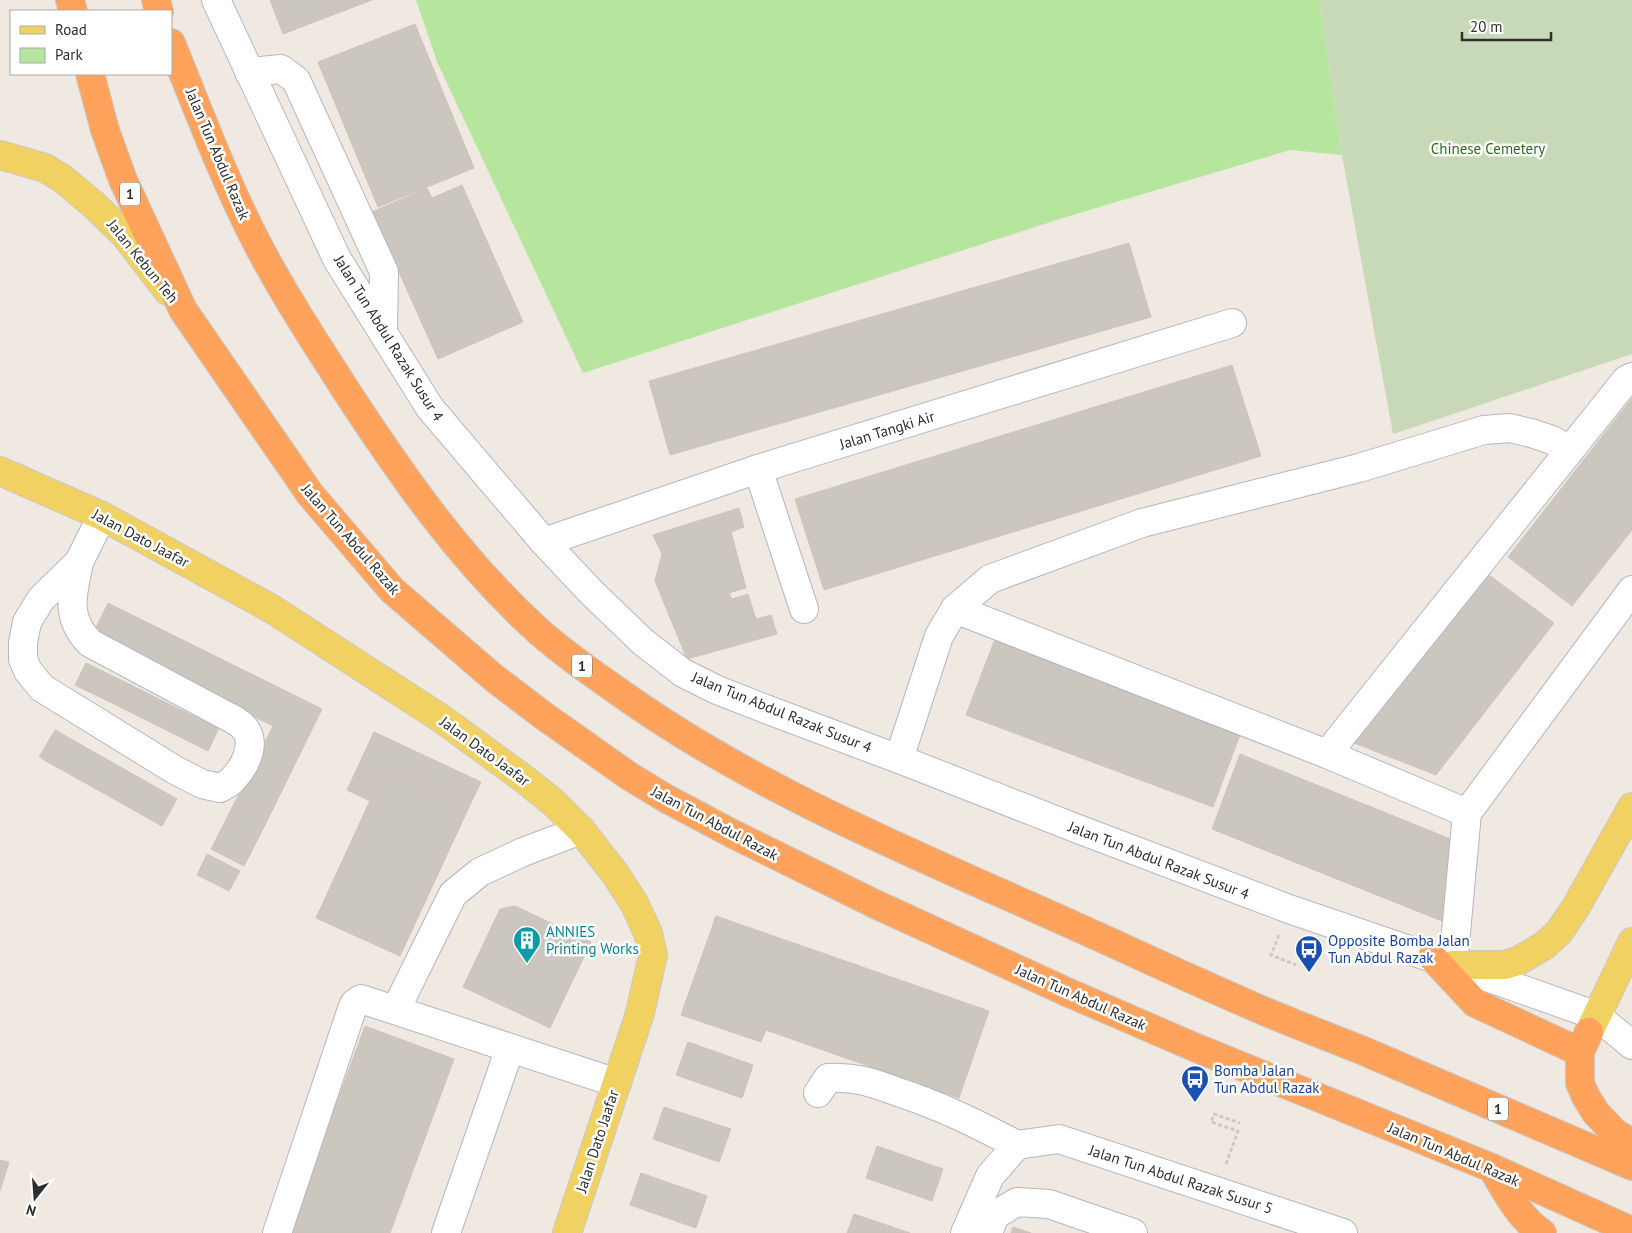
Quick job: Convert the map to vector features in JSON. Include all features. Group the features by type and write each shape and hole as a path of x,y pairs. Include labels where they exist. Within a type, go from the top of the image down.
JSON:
{"highway":[{"name":"Jalan Tun Abdul Razak","path":"172,45 219,161 259,248 317,346 380,442 451,540 492,586 538,631 585,668 633,703 691,740 748,773 856,828 1253,1006 1632,1166"},
{"name":"Jalan Tun Abdul Razak","path":"90,75 105,130 123,180 183,310 310,494 392,590 494,678 544,716 630,776 667,799 827,881 1062,989 1194,1047 1492,1168 1632,1231"},
{"path":"1588,1033 1580,1083 1596,1113 1614,1132 1632,1143"},
{"path":"1492,1168 1517,1208 1534,1230"}],"main road":[{"name":"Jalan Kebun Teh","path":"0,155 44,168 63,179 94,205 125,235 183,310"},
{"name":"Jalan Dato Jaafar","path":"0,471 102,516 272,609 442,719 554,803 581,830 616,875 634,903 648,933 653,955 640,1013 567,1233"},
{"path":"1442,961 1504,965 1518,961 1545,945 1559,932 1576,907 1632,807"},
{"path":"1588,1033 1632,942"}],"street":[{"name":"Jalan Tun Abdul Razak Susur 4","path":"216,0 337,259 430,408 544,542 591,592 643,642 683,673 717,690 1280,905 1442,961"},
{"path":"249,72 282,69 296,80 384,272 383,332"},
{"name":"Jalan Tangki Air","path":"544,542 758,469 1232,323"},
{"path":"1327,754 1626,380 1632,378"},
{"path":"899,759 939,636 955,608 990,579 1142,523 1359,468 1484,430 1510,428 1524,431 1552,440 1570,450"},
{"path":"758,469 804,609"},
{"path":"79,562 41,599 27,622 23,659 28,671 42,688 175,770 202,784 220,788 233,781 246,761 250,743 247,732 239,723 102,650 85,638 74,620 72,603 79,562 102,516"},
{"path":"1632,590 1467,813 1442,961 1476,988 1588,1033 1632,1046"},
{"path":"955,608 1327,754 1467,813"},
{"path":"396,1009 453,894 480,872 523,852 581,830"},
{"path":"277,1233 354,1004 361,998 617,1083"},
{"path":"446,1233 510,1048"},
{"path":"818,1093 828,1078 860,1079 910,1095 960,1115 1017,1144 990,1176 965,1233"},
{"name":"Jalan Tun Abdul Razak Susur 5","path":"1017,1144 1059,1139 1343,1233"},
{"path":"988,1233 995,1215 1017,1202 1050,1204 1133,1233"}],"path":[{"path":"1271,955 1296,965"},
{"path":"1216,1191 1238,1130 1211,1122 1214,1114 1240,1123"}],"green space":[{"path":"416,0 1319,0 1342,155 1290,150 1066,217 583,373 438,64"},
{"name":"Chinese Cemetery","path":"1319,0 1632,0 1632,354 1393,434 1342,155"}],"building":[{"path":"270,0 372,0 283,34"},
{"path":"415,24 474,168 378,207 318,62"},
{"path":"462,185 523,322 438,359 372,212 427,188 432,198"},
{"path":"1129,243 1151,317 670,455 649,381"},
{"path":"1232,365 1261,456 824,590 795,499"},
{"path":"1632,398 1632,530 1572,606 1508,557"},
{"path":"739,508 744,527 731,532 746,588 729,593 732,599 748,594 756,619 771,615 777,634 687,659 655,581 662,554 653,535"},
{"path":"1485,572 1554,623 1436,775 1354,743"},
{"path":"108,603 322,709 268,819 235,802 273,726 92,636"},
{"path":"995,639 1241,732 1213,807 966,715"},
{"path":"86,663 125,682 114,704 75,685"},
{"path":"125,682 175,707 164,729 114,704"},
{"path":"175,707 219,728 208,751 164,729"},
{"path":"55,730 177,799 162,826 39,757"},
{"path":"374,732 481,782 469,807 385,768 370,801 347,790"},
{"path":"1240,754 1463,844 1452,925 1212,829"},
{"path":"385,768 469,807 400,956 316,918"},
{"path":"235,802 268,819 244,866 211,849"},
{"path":"207,854 240,871 229,891 197,875"},
{"name":"ANNIES Printing Works","path":"515,906 591,942 550,1028 463,987 500,909"},
{"path":"716,916 989,1011 959,1098 766,1030 761,1042 681,1015"},
{"path":"365,1026 454,1059 390,1233 289,1233"},
{"path":"688,1042 753,1065 742,1098 676,1075"},
{"path":"664,1107 731,1129 719,1162 653,1139"},
{"path":"877,1146 943,1169 932,1201 866,1178"},
{"path":"0,1160 9,1162 0,1191"},
{"path":"641,1173 707,1196 696,1228 630,1205"},
{"path":"854,1214 910,1233 847,1233"},
{"path":"1013,1227 1031,1233 1011,1233"}],"place":[{"name":"ANNIES Printing Works","path":"527,964"},
{"name":"Opposite Bomba Jalan Tun Abdul Razak","path":"1309,973"},
{"name":"Bomba Jalan Tun Abdul Razak","path":"1195,1103"}]}
